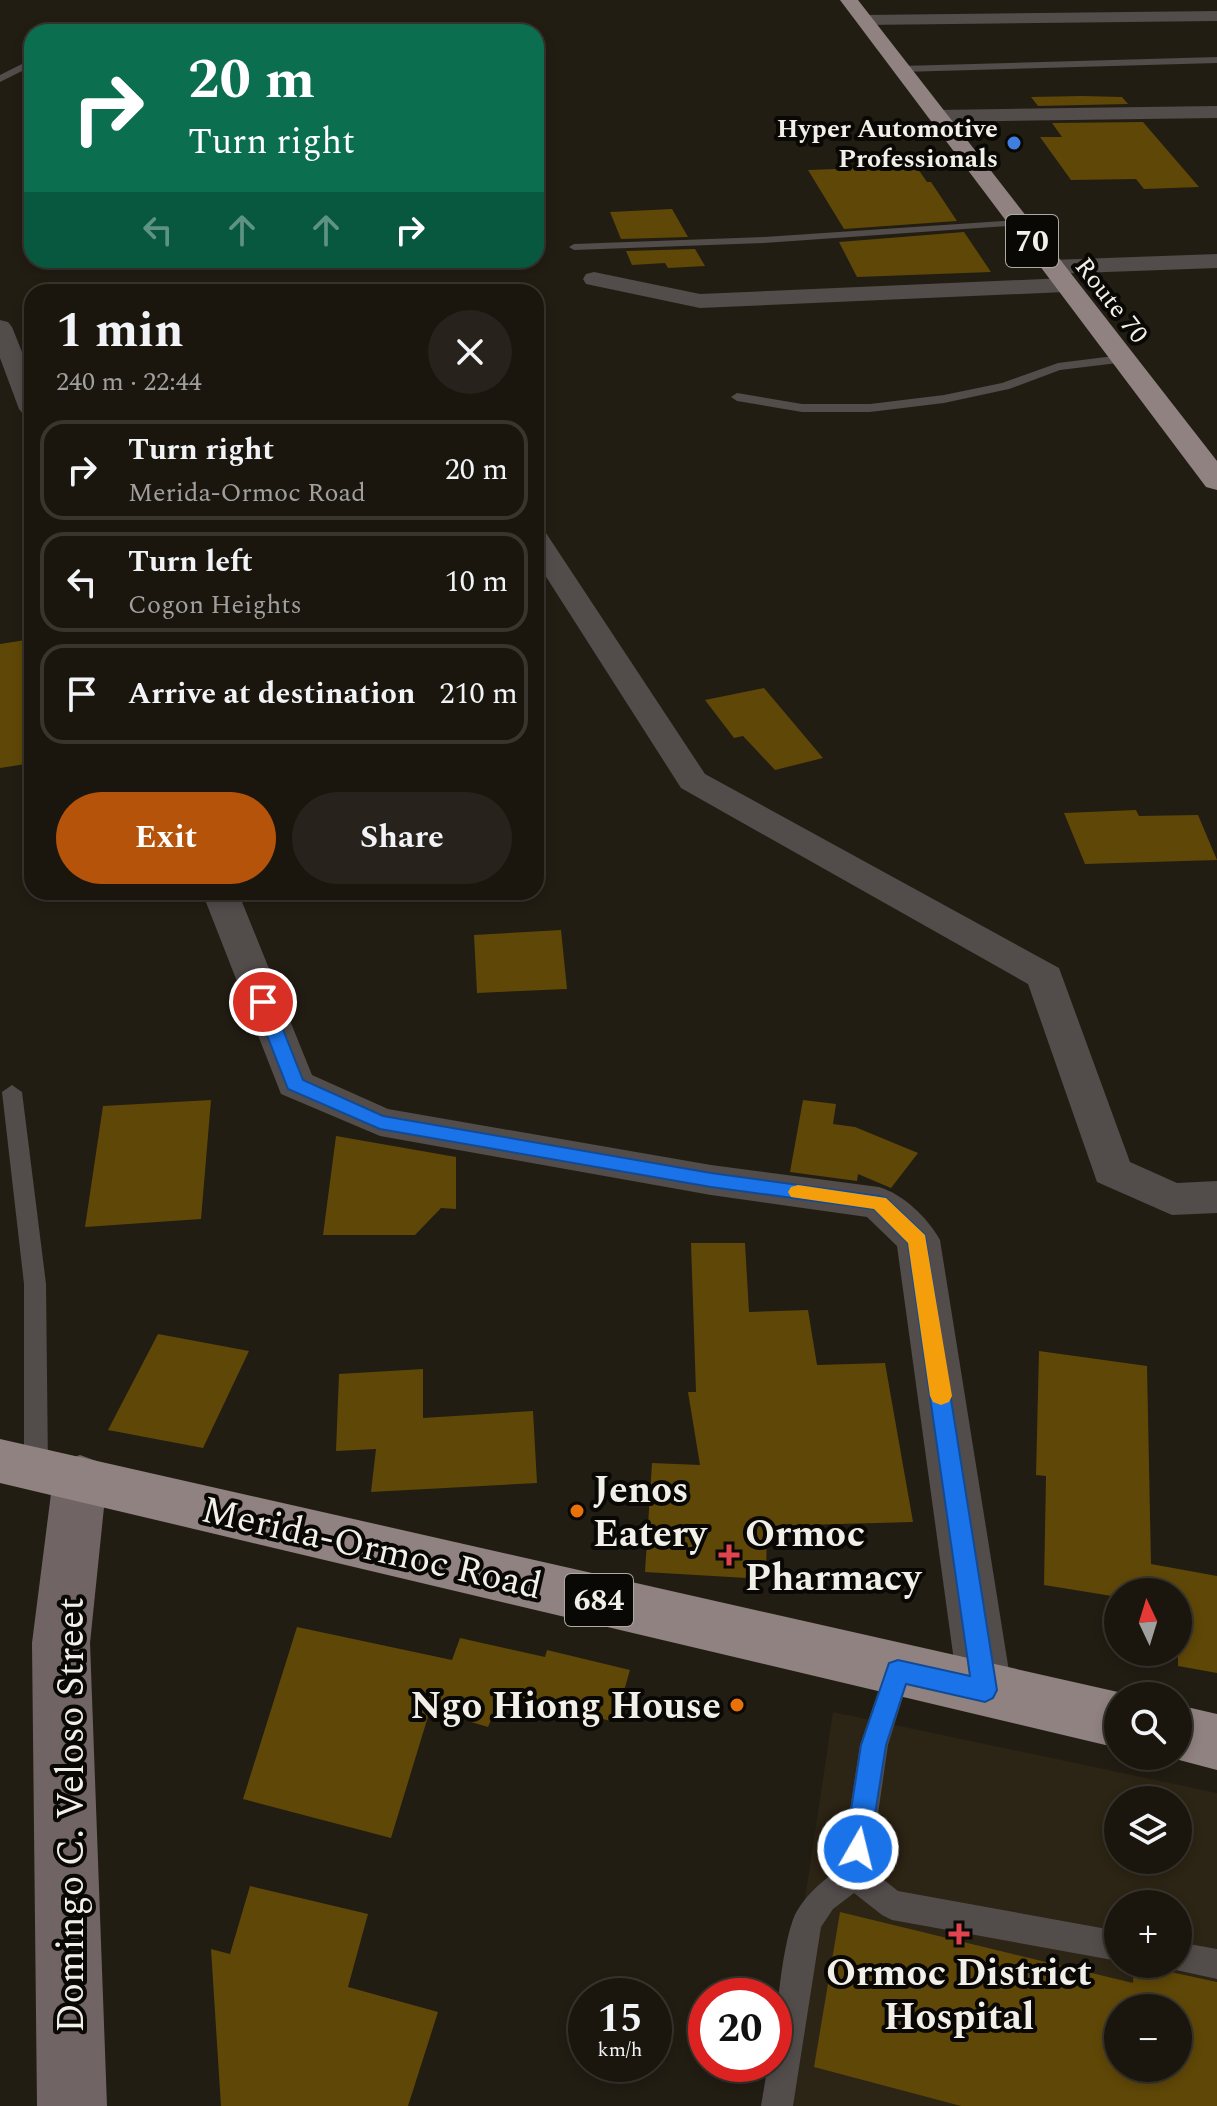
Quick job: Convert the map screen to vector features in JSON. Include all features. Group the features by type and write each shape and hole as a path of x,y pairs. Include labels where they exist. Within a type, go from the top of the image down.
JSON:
{"highway":[{"name":"Route 70","path":"850,0 865,10 901,69 936,116 1217,481"},
{"name":"Merida-Ormoc Road","path":"39,1469 1104,1717"},
{"path":"1192,1736 1217,1742"}],"main road":[{"name":"Domingo C. Veloso Street","path":"39,1469 61,1643 72,2106"}],"street":[{"path":"1066,0 1082,18"},
{"path":"865,10 1082,18 1217,16"},
{"path":"936,116 1217,112"},
{"path":"594,279 700,301 1058,276 1217,261"},
{"path":"0,327 24,388"},
{"path":"544,551 693,781 1045,977 1112,1171 1172,1199 1217,1197"},
{"path":"223,900 295,1084 380,1122 711,1180 879,1203 918,1240 985,1690"}],"lane":[{"path":"901,69 1217,60"},
{"path":"0,79 24,66"},
{"path":"574,247 764,240 1019,223"},
{"path":"737,397 802,408 870,408 944,399 1005,386 1058,367 1122,359"},
{"path":"12,1092 35,1284 39,1469"},
{"path":"777,2106 807,1922 823,1899 854,1875 874,1745 898,1671"},
{"path":"854,1875 892,1905 1104,1943"},
{"path":"1192,1960 1217,1964"}],"shaded area":[{"name":"Ormoc District Hospital","path":"833,1712 1184,1786 1104,1786 1104,1874 1192,1874 1192,1788 1217,1793 1217,2106 774,2106 778,2082 792,2082 792,1986"}],"building":[{"path":"1031,97 1122,97 1128,104 1038,106"},
{"path":"1143,122 1199,187 1144,189 1136,179 1071,180 1040,137 1062,137 1052,123"},
{"path":"916,166 927,182 931,182 957,221 844,229 808,170"},
{"path":"672,209 688,237 621,239 610,212"},
{"path":"964,232 991,272 857,277 839,242"},
{"path":"695,249 705,266 668,268 665,263 632,265 626,251"},
{"path":"24,640 24,764 0,768 0,644"},
{"path":"764,688 823,758 775,770 743,736 734,738 705,700"},
{"path":"1136,810 1139,816 1198,815 1217,860 1085,864 1064,813"},
{"path":"561,930 567,989 477,993 474,935"},
{"path":"211,1100 201,1219 85,1227 103,1106"},
{"path":"803,1100 836,1104 833,1124 855,1127 918,1153 891,1188 858,1174 857,1181 790,1172"},
{"path":"336,1136 456,1157 456,1209 441,1208 415,1235 323,1235"},
{"path":"691,1243 745,1243 749,1312 808,1310 817,1365 885,1363 913,1522 767,1526 766,1579 645,1572 652,1463 700,1465 688,1392 696,1392"},
{"path":"158,1334 249,1351 203,1448 108,1430"},
{"path":"1039,1351 1147,1366 1151,1564 1217,1576 1217,1673 1178,1666 1192,1666 1192,1578 1104,1578 1104,1595 1044,1585 1046,1476 1036,1475"},
{"path":"423,1369 423,1418 533,1411 537,1483 371,1492 376,1449 336,1451 339,1374"},
{"path":"297,1627 452,1660 460,1638 545,1657 547,1650 630,1670 615,1722 502,1694 488,1727 430,1710 391,1838 243,1799"},
{"path":"250,1886 368,1914 348,1987 438,2012 408,2106 221,2106 211,1949 230,1954"},
{"path":"840,1912 1104,1978 1133,1983 1133,1978 1192,1977 1217,1982 1217,2106 961,2106 814,2067"}],"slow traffic":[{"path":"798,1192 879,1203 918,1240 941,1396"}],"place":[{"name":"Hyper Automotive Professionals","path":"1014,143"},
{"name":"Jenos Eatery","path":"577,1511"},
{"name":"Ormoc Pharmacy","path":"729,1555"},
{"name":"Ngo Hiong House","path":"737,1705"},
{"name":"Ormoc District Hospital","path":"959,1934"}],"route":[{"path":"263,1002 295,1084 380,1122 711,1180 879,1203 918,1240 985,1690 898,1671 874,1745 858,1849"}]}
